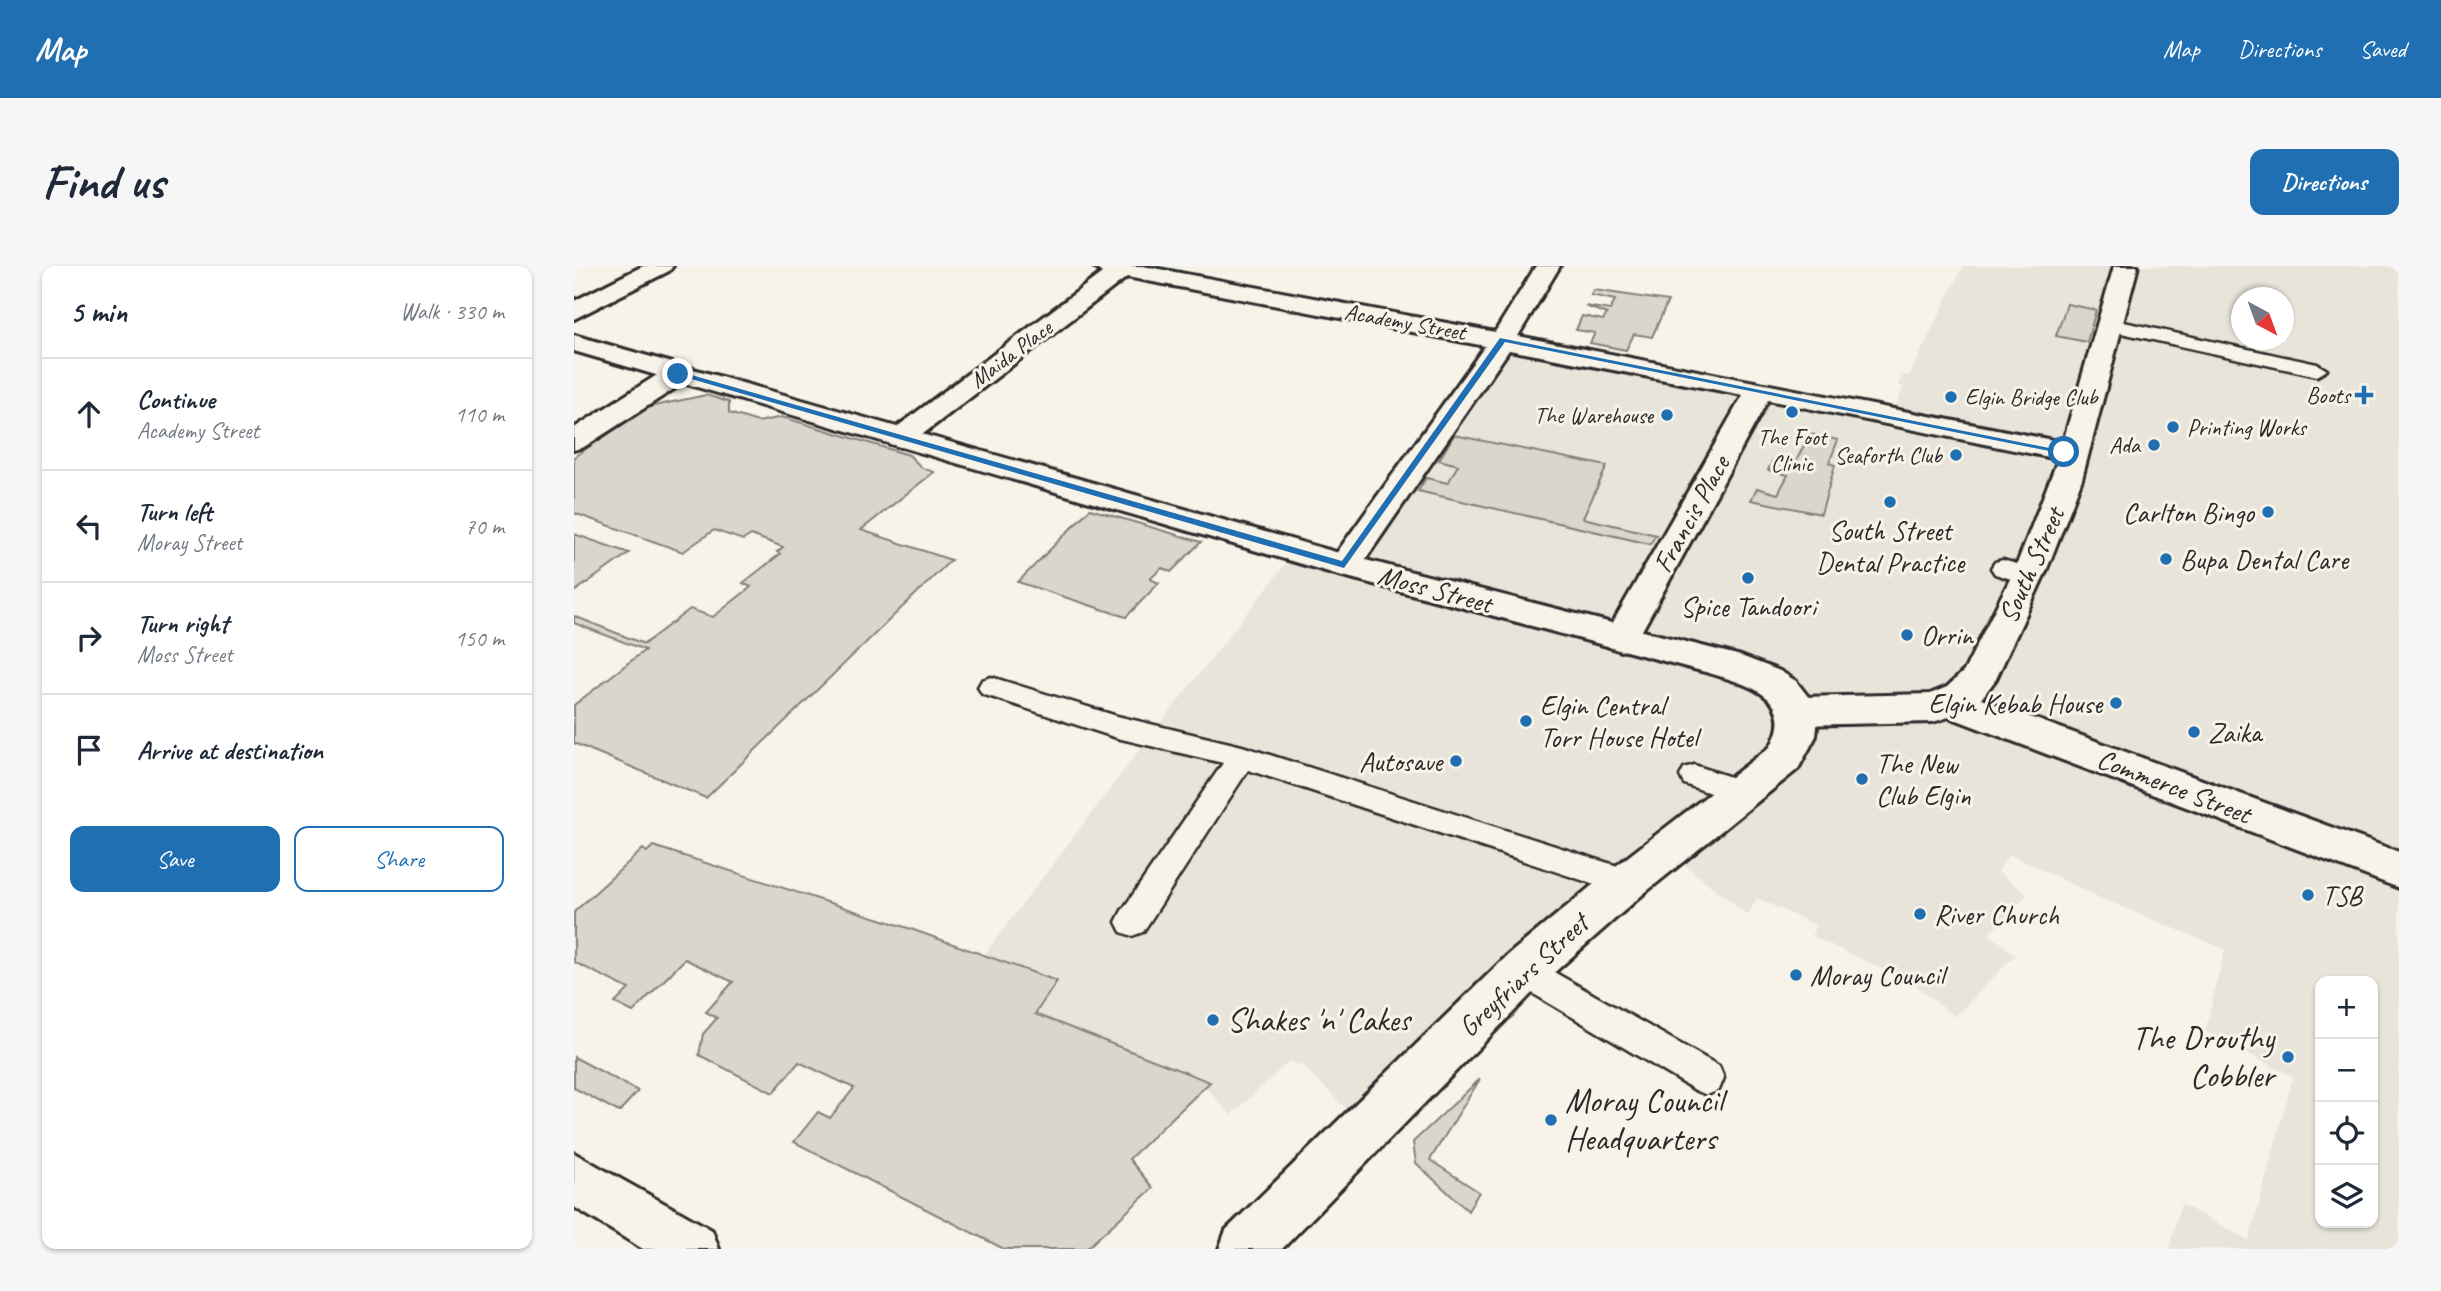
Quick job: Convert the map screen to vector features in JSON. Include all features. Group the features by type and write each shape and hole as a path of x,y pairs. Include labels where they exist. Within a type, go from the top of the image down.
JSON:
{"street":[{"path":"574,311 661,266"},
{"path":"1344,565 1503,340 1549,266"},
{"name":"South Street","path":"1799,711 1922,709 1950,702 1978,679 2015,572 2075,454 2126,266"},
{"name":"Academy Street","path":"1113,268 1503,340 2075,454"},
{"name":"Maida Place","path":"900,438 1113,268"},
{"name":"Moss Street","path":"574,343 1344,565 1709,660 1756,675 1790,695 1799,711"},
{"path":"574,441 678,374"},
{"name":"Francis Place","path":"1622,638 1760,390"},
{"name":"Commerce Street","path":"1950,702 2399,870"},
{"name":"Greyfriars Street","path":"1245,1249 1524,970 1627,882 1784,758 1792,748 1800,728 1799,711"},
{"path":"574,1178 692,1249"}],"lane":[{"path":"2110,325 2317,370"},
{"path":"991,687 1116,727 1242,757 1627,882"},
{"path":"1132,922 1242,757"},
{"path":"1694,776 1742,792"},
{"path":"1524,970 1707,1078"}],"shaded area":[{"path":"1963,266 2399,266 2399,1249 2169,1249 2181,1204 2249,1240 2293,1077 2205,1031 2225,949 2100,898 2009,854 1998,872 2028,894 1989,934 2015,955 1955,1017 1914,984 1812,936 1815,925 1757,898 1748,915 1667,851 1366,1128 1304,1067 1289,1061 1231,1115 1206,1088 1210,1083 1035,1013 1057,981 984,955 1144,744 1299,547 1357,563 1507,345 1869,413 1896,404 1904,387 1898,385 1902,375 1909,376"},
{"path":"1594,290 1668,301 1652,337 1634,334 1626,350 1590,343 1595,333 1576,330 1582,316 1603,320 1607,314 1585,306 1610,310 1615,300 1591,295"},
{"path":"2067,304 2096,310 2087,342 2056,336"},
{"path":"706,395 729,402 729,413 758,422 782,417 909,455 922,468 934,472 861,530 951,560 706,798 574,743 574,705 645,650 574,623 574,616 644,644 690,609 713,617 751,587 743,583 780,554 777,552 783,547 751,535 743,540 714,530 683,552 574,513 574,457 649,407"},
{"path":"1810,434 1838,440 1829,463 1835,465 1821,514 1751,500 1757,488 1778,494 1788,475 1768,470 1773,460 1794,465"},
{"path":"1454,435 1607,466 1583,518 1656,535 1650,544 1418,491 1426,478 1448,483 1458,465 1439,460"},
{"path":"1090,509 1201,542 1171,572 1162,568 1150,579 1159,583 1126,617 1018,582"},
{"path":"574,534 629,553 574,592"},
{"path":"653,846 908,928 1057,981 1035,1014 1210,1082 1129,1159 1153,1188 1086,1249 1004,1249 794,1142 818,1112 830,1118 854,1088 799,1062 773,1093 699,1055 703,1034 717,1018 706,1012 733,982 685,959 633,1012 615,1003 629,989 574,962 574,912 643,849 647,852"},
{"path":"574,1057 638,1091 619,1112 574,1088"},
{"path":"1480,1079 1430,1160 1479,1192 1468,1211 1416,1163 1413,1142"}],"place":[{"name":"Boots","path":"2364,395"},
{"name":"Elgin Bridge Club","path":"1951,397"},
{"name":"The Foot Clinic","path":"1792,412"},
{"name":"The Warehouse","path":"1667,415"},
{"name":"Printing Works","path":"2173,427"},
{"name":"Ada","path":"2154,445"},
{"name":"Seaforth Club","path":"1956,455"},
{"name":"South Street Dental Practice","path":"1890,502"},
{"name":"Carlton Bingo","path":"2268,512"},
{"name":"Bupa Dental Care","path":"2166,559"},
{"name":"Spice Tandoori","path":"1748,578"},
{"name":"Orrin","path":"1907,635"},
{"name":"Elgin Kebab House","path":"2116,703"},
{"name":"Elgin Central Torr House Hotel","path":"1526,721"},
{"name":"Zaika","path":"2194,732"},
{"name":"Autosave","path":"1456,761"},
{"name":"The New Club Elgin","path":"1862,779"},
{"name":"TSB","path":"2308,895"},
{"name":"River Church","path":"1920,914"},
{"name":"Moray Council","path":"1796,975"},
{"name":"Shakes 'n' Cakes","path":"1213,1020"},
{"name":"The Drouthy Cobbler","path":"2288,1057"},
{"name":"Moray Council Headquarters","path":"1551,1120"}],"route":[{"path":"678,374 1344,565 1503,340 2064,452"}]}
